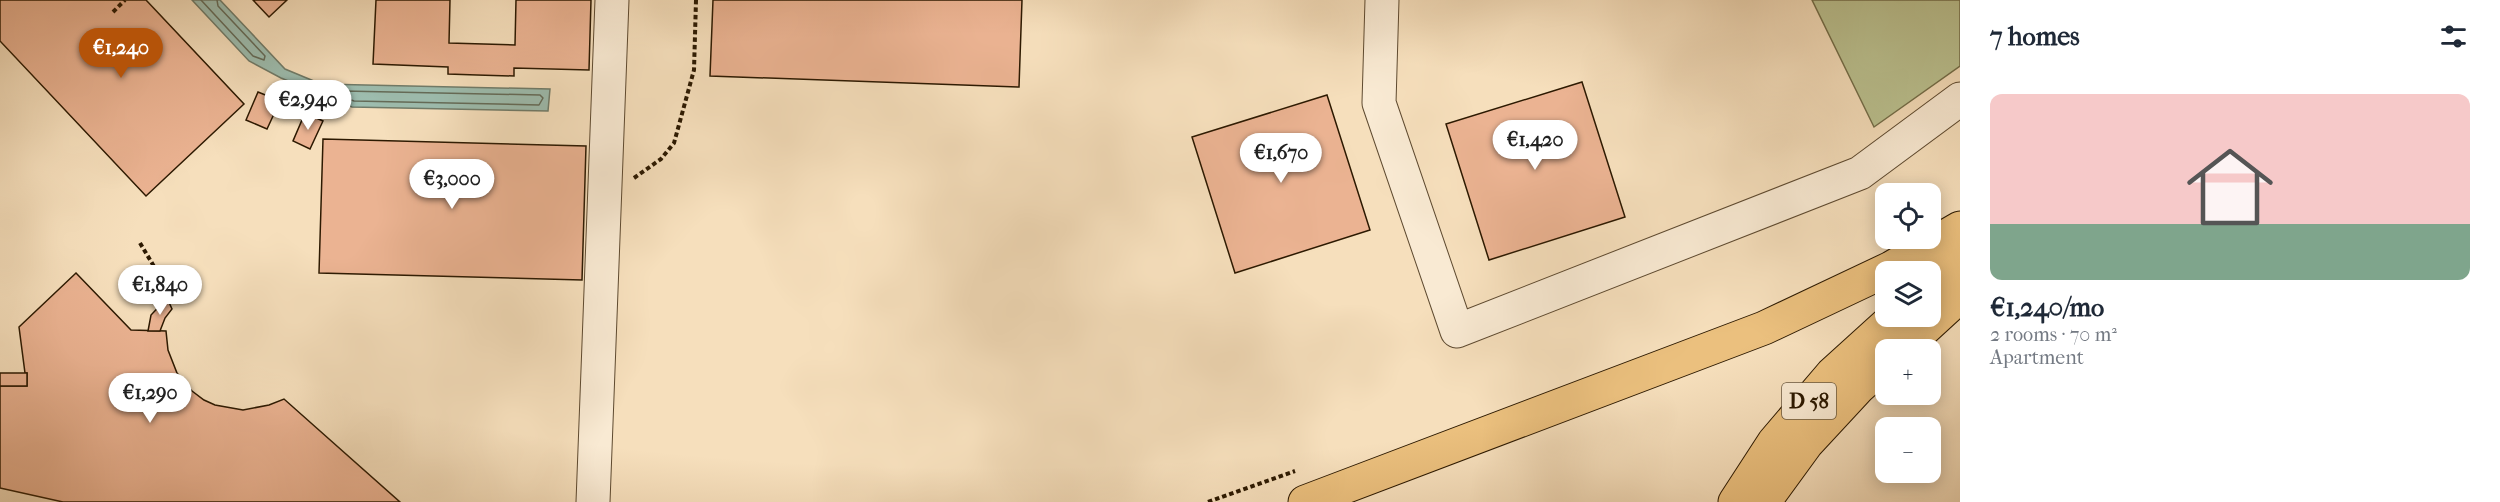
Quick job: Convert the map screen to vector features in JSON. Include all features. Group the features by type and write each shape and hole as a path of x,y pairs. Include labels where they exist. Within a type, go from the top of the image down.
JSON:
{"main road":[{"path":"1305,502 1764,328 1891,267 1960,228"},
{"path":"1941,276 1960,261"},
{"path":"1913,339 1960,296"},
{"name":"D 58","path":"1745,501 1774,442 1832,374 1884,327"},
{"name":"D 58","path":"1745,501 1875,373"}],"lane":[{"path":"593,502 612,0"},
{"path":"1382,0 1379,104 1457,331 1860,173 1960,99"}],"path":[{"path":"113,12 125,0"},
{"path":"604,194 646,171 661,159 674,143 694,69 696,0"},
{"path":"140,243 174,300"}],"green space":[{"path":"1812,0 1960,0 1960,66 1874,127"}],"water":[{"path":"192,0 220,0 285,69 321,84 550,89 548,111 352,107 281,78 249,61"}],"building":[{"path":"0,0 146,0 244,104 146,196 0,41"},
{"path":"253,0 287,0 269,17"},
{"path":"376,0 450,0 449,43 515,45 516,0 591,0 589,70 514,68 514,76 477,75 448,74 448,67 373,64"},
{"path":"713,0 1022,0 1019,87 710,76"},
{"path":"1582,82 1625,217 1489,260 1446,124"},
{"path":"258,92 280,101 267,129 246,120"},
{"path":"1327,95 1370,230 1235,273 1192,137"},
{"path":"305,113 323,121 310,149 293,141"},
{"path":"323,139 586,146 582,280 319,273"},
{"path":"76,273 131,330 166,331 168,350 177,373 192,391 204,400 215,405 243,410 269,405 284,399 400,502 63,502 0,488 0,386 27,386 19,327"},
{"path":"167,298 172,309 165,318 160,331 148,331 151,315"},
{"path":"0,373 27,373 27,386 0,386"}]}
